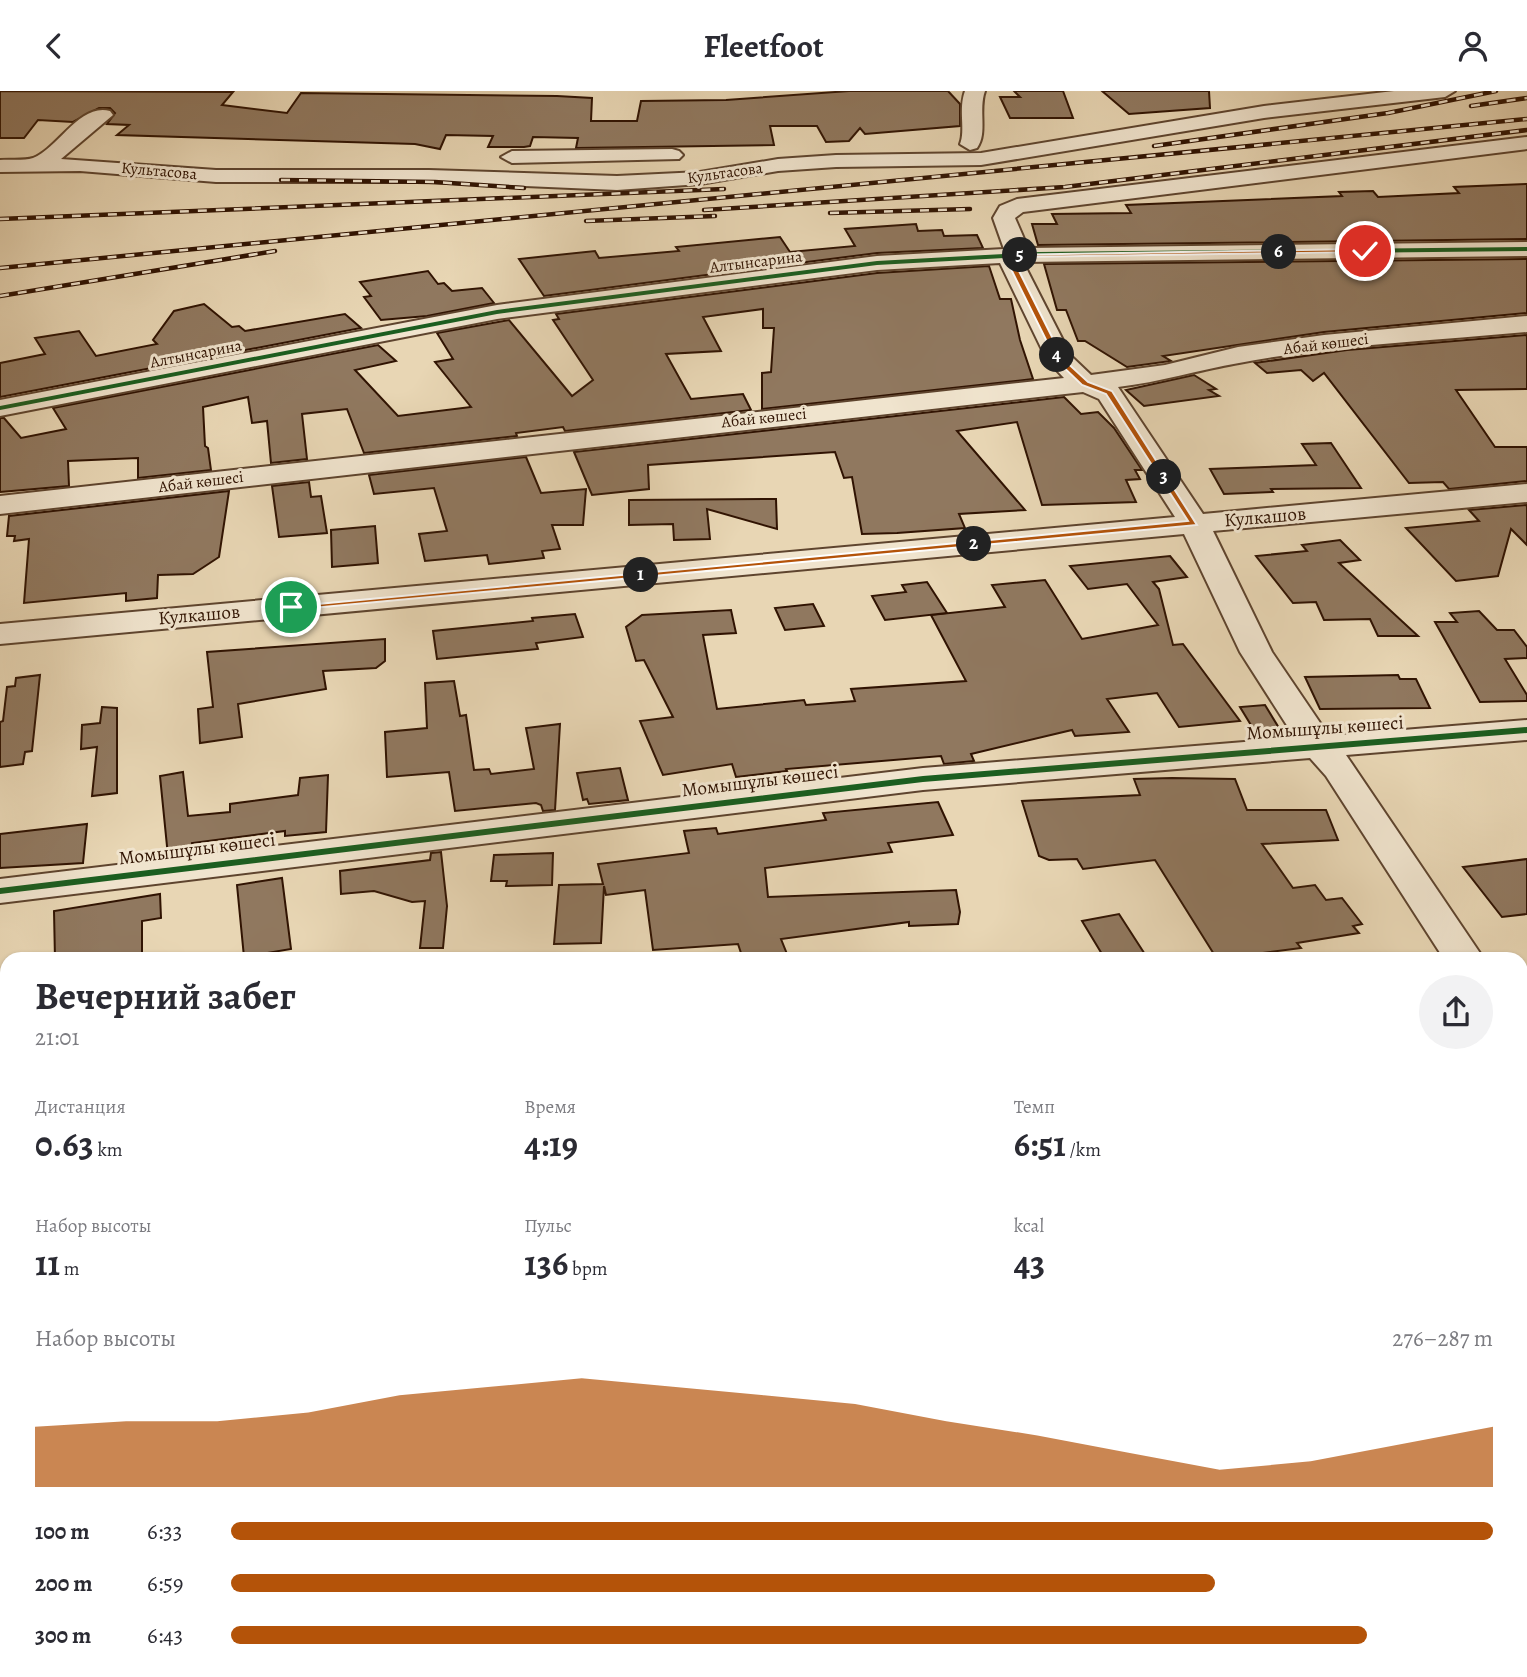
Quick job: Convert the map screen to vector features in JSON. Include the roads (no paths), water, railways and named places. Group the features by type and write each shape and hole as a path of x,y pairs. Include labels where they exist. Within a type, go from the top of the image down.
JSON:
{"street":[{"path":"725,153 962,149 973,138 969,121 970,103 975,91"},
{"name":"Культасова","path":"0,166 80,165 216,176 429,176 571,184 699,178 778,165 962,149 1051,150 1264,112 1445,91"},
{"path":"34,165 47,161 88,123 103,115"},
{"path":"1459,952 1340,770 1318,747 1256,652 1194,523 1109,393 1085,384 1060,360 1013,255 1004,218 1008,211 1017,206 1034,202 1527,143"},
{"path":"80,165 698,154"},
{"name":"Алтынсарина","path":"0,408 511,310 877,263 1013,255 1527,249"},
{"name":"Абай көшесі","path":"0,505 1085,384 1324,343 1527,324"},
{"name":"Кулкашов","path":"0,634 1527,493"},
{"name":"Момышұлы көшесі","path":"0,891 923,779 1527,730"}],"railway":[{"path":"1154,146 1388,113 1496,91"},
{"path":"1471,106 1527,98"},
{"path":"0,268 1527,119"},
{"path":"704,210 1065,187 1527,130"},
{"path":"281,180 435,182 524,188"},
{"path":"0,219 724,189"},
{"path":"830,213 970,209"},
{"path":"586,221 715,216"},
{"path":"0,296 275,251"}]}
